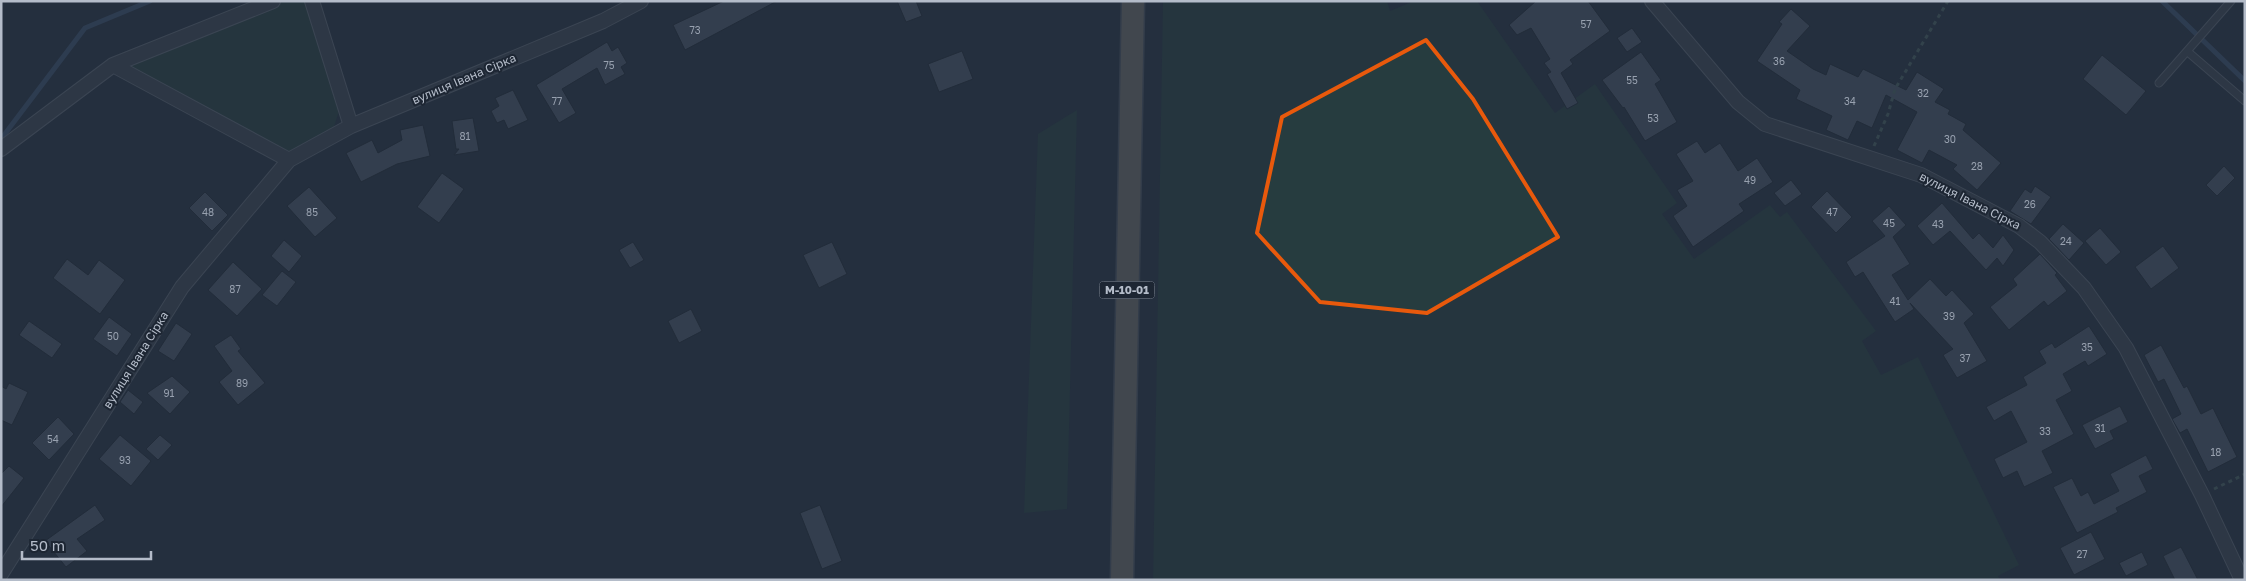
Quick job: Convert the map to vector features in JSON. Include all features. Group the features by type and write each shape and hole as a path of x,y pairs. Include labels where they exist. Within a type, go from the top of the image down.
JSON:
{"highway":[{"name":"М-10-01","path":"1122,580 1132,1"}],"street":[{"path":"1,149 113,65 274,1"},
{"path":"312,1 351,126"},
{"name":"вулиця Івана Сірка","path":"1,574 182,287 289,160 351,126 603,21 640,1"},
{"name":"вулиця Івана Сірка","path":"1652,1 1738,102 1754,117 1773,128 1913,172 1938,183 2020,226 2047,249 2084,288 2122,340 2202,495 2242,580"},
{"path":"113,65 289,160"}],"lane":[{"path":"2159,83 2231,1"},
{"path":"2188,52 2245,101"}],"path":[{"path":"1868,158 1888,114 1895,89 1948,1"},
{"path":"2202,495 2245,474"}],"highlighted area":[{"path":"1426,40 1473,99 1558,237 1427,313 1320,302 1257,233 1282,117"}],"green space":[{"path":"276,1 306,1 339,111 333,130 294,152 272,149 130,71 127,61"},
{"path":"1163,1 1387,1 1390,11 1414,1 1477,1 1555,113 1595,84 1677,203 1662,214 1694,259 1770,205 1780,217 1787,212 1876,331 1862,341 1881,375 1918,357 2019,565 1998,576 2000,580 1153,580"},
{"path":"1077,110 1067,509 1024,513 1038,134"}],"building":[{"path":"724,1 777,1 685,50 673,25"},
{"path":"897,1 916,1 922,16 906,22"},
{"path":"1536,1 1588,1 1610,31 1570,60 1573,64 1561,73 1578,103 1567,109 1547,74 1551,72 1544,63 1550,59 1531,28 1517,35 1509,25"},
{"path":"1791,9 1810,26 1787,51 1813,69 1826,75 1830,64 1858,77 1863,69 1906,90 1917,72 1944,89 1935,102 1950,110 1948,114 1966,124 1963,130 2001,163 1977,190 1953,169 1957,165 1929,150 1922,163 1897,150 1917,112 1886,95 1872,128 1857,121 1848,140 1826,130 1832,116 1796,99 1800,90 1757,61 1782,24 1779,22"},
{"path":"1632,28 1642,42 1627,52 1617,38"},
{"path":"607,42 612,51 618,47 627,63 621,67 625,74 605,85 597,68 562,89 576,113 559,123 536,85"},
{"path":"962,51 973,79 939,92 928,64"},
{"path":"1641,52 1661,80 1655,84 1677,122 1645,141 1624,107 1602,80"},
{"path":"2102,55 2146,91 2126,115 2083,79"},
{"path":"513,90 528,120 508,129 504,120 497,123 491,111 499,106 495,98"},
{"path":"473,118 479,151 454,155 459,149 456,149 452,121"},
{"path":"423,125 430,156 397,164 361,182 346,153 372,140 378,153 402,140 400,130"},
{"path":"1697,141 1705,153 1720,143 1738,171 1757,158 1773,182 1739,204 1744,211 1693,247 1673,216 1687,206 1677,190 1693,181 1676,154"},
{"path":"2224,166 2235,178 2217,196 2206,185"},
{"path":"442,173 464,189 439,223 417,207"},
{"path":"1791,180 1802,194 1785,206 1774,193"},
{"path":"2035,186 2051,197 2031,224 2010,211 2025,189 2031,193"},
{"path":"309,187 337,218 315,237 287,206"},
{"path":"1827,191 1852,217 1836,233 1811,207"},
{"path":"205,192 228,215 212,231 189,208"},
{"path":"1942,203 1973,239 1979,233 1993,248 2003,235 2014,250 2003,266 1997,258 1986,270 1950,231 1933,245 1917,226"},
{"path":"1889,206 1906,225 1893,237 1910,264 1892,275 1908,300 1930,279 1946,296 1952,290 1974,314 1964,323 1987,361 1957,378 1943,355 1953,349 1910,303 1914,309 1895,322 1863,272 1855,277 1846,262 1885,236 1872,221"},
{"path":"2063,224 2084,243 2069,260 2049,239"},
{"path":"2100,228 2121,252 2106,265 2085,241"},
{"path":"284,240 302,256 289,272 271,256"},
{"path":"633,242 644,260 630,268 619,250"},
{"path":"832,242 847,274 819,288 803,255"},
{"path":"2163,246 2179,268 2151,289 2135,267"},
{"path":"2040,254 2057,273 2055,275 2067,291 2048,306 2044,301 2009,330 1990,307 2017,285 2013,279"},
{"path":"67,259 88,275 99,260 125,280 100,314 53,278"},
{"path":"233,262 262,289 237,316 208,290"},
{"path":"282,271 296,282 277,306 262,295"},
{"path":"691,309 702,331 679,343 668,321"},
{"path":"109,317 132,334 117,356 93,339"},
{"path":"29,321 62,344 52,358 19,335"},
{"path":"176,323 192,334 174,361 158,351"},
{"path":"2089,326 2107,354 2088,366 2085,361 2063,374 2072,391 2056,400 2074,434 2042,451 2053,473 2024,487 2017,471 2003,478 1994,459 2027,442 2011,411 1994,421 1986,407 2027,385 2023,377 2046,363 2039,351 2052,343 2055,348"},
{"path":"231,335 241,349 238,351 265,383 238,405 219,382 232,371 214,346"},
{"path":"2161,345 2184,388 2187,386 2201,414 2213,408 2237,457 2208,472 2187,429 2180,433 2172,419 2181,414 2164,379 2158,382 2144,355"},
{"path":"172,376 190,392 170,414 147,393"},
{"path":"9,383 28,392 12,425 1,420 1,386 6,389"},
{"path":"128,390 143,402 134,414 120,402"},
{"path":"2120,406 2128,422 2110,431 2114,439 2095,449 2082,425"},
{"path":"58,417 74,434 49,460 32,443"},
{"path":"120,435 151,461 131,486 99,459"},
{"path":"160,435 172,445 158,460 146,449"},
{"path":"2146,455 2153,469 2139,476 2147,492 2116,508 2118,512 2077,533 2053,487 2072,478 2081,496 2088,492 2094,504 2119,491 2110,474"},
{"path":"9,466 24,478 1,507 1,474"},
{"path":"95,505 105,520 77,539 87,551 66,567 45,541"},
{"path":"820,505 842,561 822,569 800,513"},
{"path":"2091,532 2105,559 2074,575 2060,548"},
{"path":"2181,547 2198,580 2175,580 2163,556"},
{"path":"2142,552 2148,565 2126,576 2119,563"}],"waterway":[{"path":"1,139 85,28 150,1"},
{"path":"2162,1 2245,81"}]}
